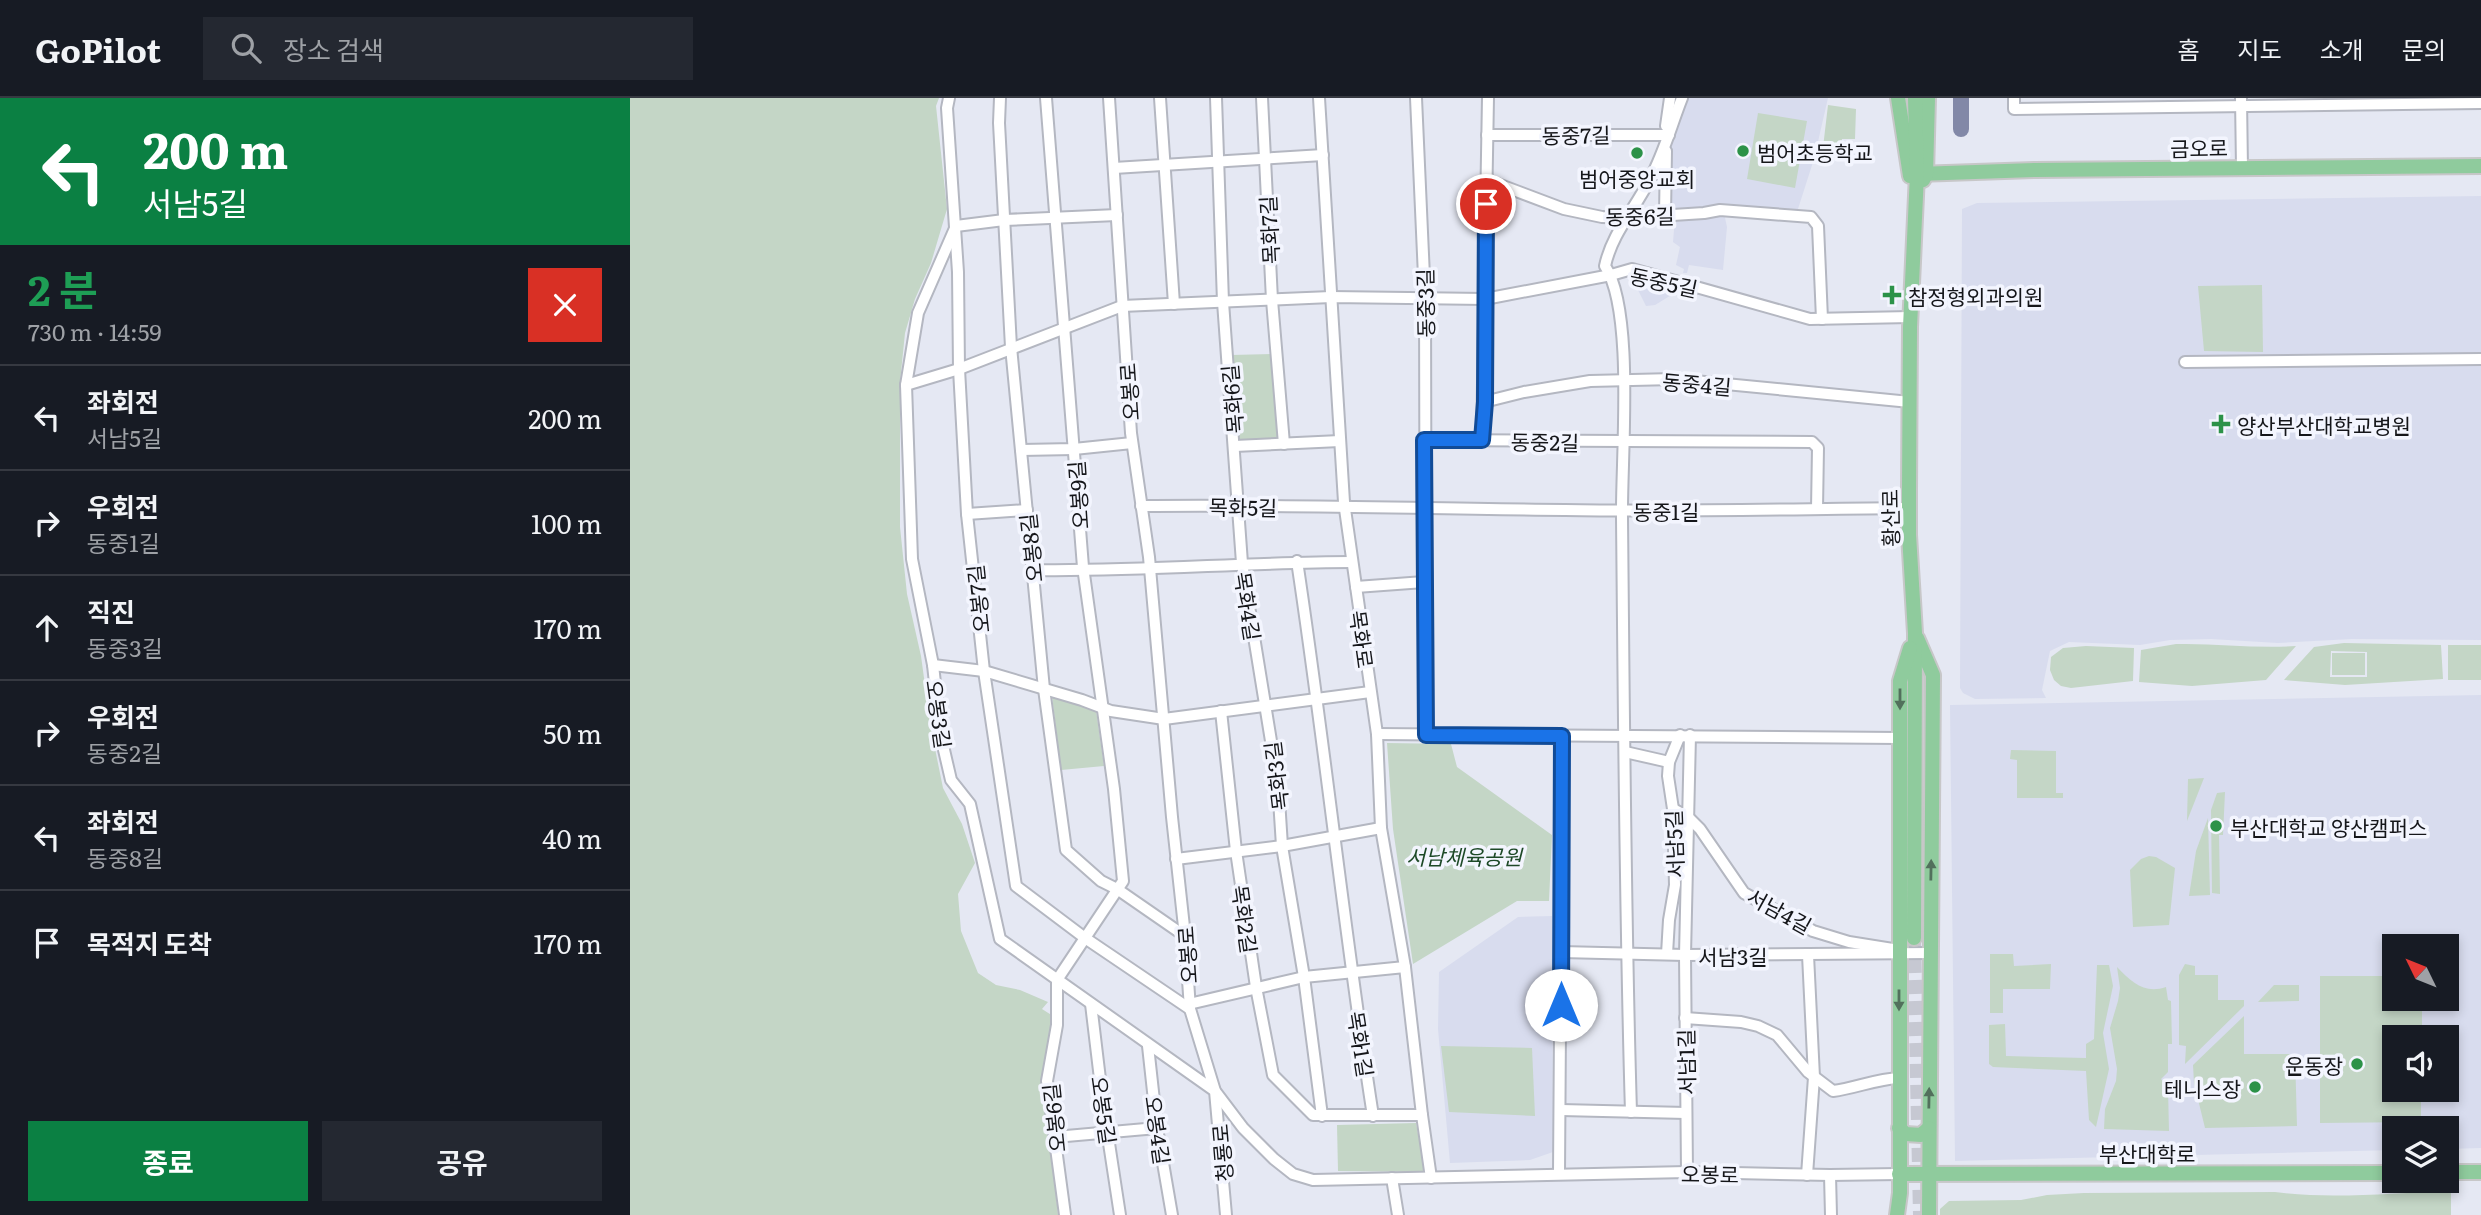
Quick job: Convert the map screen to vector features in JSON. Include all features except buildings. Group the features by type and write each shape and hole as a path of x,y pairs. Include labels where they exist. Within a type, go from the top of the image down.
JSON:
{"main road":[{"path":"1898,98 1915,198"},
{"name":"황산로","path":"1914,98 1921,174 1915,198 1909,508 1915,633 1914,938"},
{"path":"1921,174 1928,98"},
{"name":"금오로","path":"1921,174 2035,170 2481,166"},
{"path":"1897,1215 1900,1193 1900,681 1915,633"},
{"path":"1915,633 1933,674 1929,1215"},
{"path":"1900,949 1919,948 1930,931"},
{"path":"1899,1128 1906,1134 1921,1135 1928,1128"},
{"path":"2459,1172 2481,1172"},
{"name":"부산대학로","path":"1899,1174 2382,1173"}],"street":[{"name":"오봉7길","path":"949,98 947,108 956,226 959,369 967,514 984,671 1016,886 1085,938 1190,1007"},
{"name":"오봉8길","path":"1000,98 999,123 1011,347 1044,689 1066,850 1101,881 1185,936"},
{"name":"오봉9길","path":"1046,98 1083,571 1114,789 1123,881 1117,889"},
{"name":"오봉로","path":"1109,98 1132,443 1150,568 1190,1007 1216,1091 1243,1128 1293,1174 1313,1180 1559,1173 1899,1174"},
{"path":"1160,98 1174,304"},
{"path":"1216,98 1223,302"},
{"name":"목화7길","path":"1262,98 1272,300"},
{"name":"목화로","path":"1319,98 1345,508 1377,734 1381,828 1405,967 1432,1178"},
{"name":"동중3길","path":"1416,98 1425,299 1424,507"},
{"path":"1482,440 1485,402 1488,98"},
{"path":"1665,215 1665,147 1670,98"},
{"path":"1667,134 1682,98"},
{"path":"2014,98 2014,108 2128,103 2481,103"},
{"path":"2241,102 2242,168"},
{"name":"동중7길","path":"1487,135 1667,134"},
{"path":"1631,1112 1626,953 1622,335 1611,275 1605,266 1609,247 1649,181 1665,147"},
{"path":"1114,168 1323,155"},
{"name":"동중6길","path":"1487,180 1564,209 1602,217 1626,218 1720,210 1811,217 1818,226 1822,319"},
{"path":"956,226 1004,220 1116,215"},
{"name":"오봉3길","path":"956,226 918,313 906,385 912,559 933,665 942,737 951,780 970,804 1000,939 1216,1091"},
{"name":"동중5길","path":"1331,297 1485,299 1632,270 1810,319 1911,317"},
{"path":"906,385 959,369 1122,306 1331,297"},
{"path":"1272,300 1284,444"},
{"name":"목화6길","path":"1223,302 1234,446 1340,441"},
{"path":"2185,362 2481,359"},
{"name":"동중4길","path":"1485,402 1562,384 1674,379 1910,402"},
{"name":"동중2길","path":"1424,440 1812,442 1818,449 1817,509"},
{"path":"1021,450 1074,449 1132,443"},
{"name":"목화4길","path":"1234,446 1242,564 1266,706"},
{"name":"목화5길","path":"1141,506 1345,508"},
{"path":"1424,507 1426,735"},
{"name":"동중1길","path":"1345,508 1909,508"},
{"path":"967,514 1027,510"},
{"path":"1032,569 1083,571 1297,561 1352,562"},
{"path":"1297,561 1318,699 1350,972"},
{"path":"1356,587 1424,582"},
{"path":"933,665 984,671 1111,711 1164,719 1370,692"},
{"name":"목화3길","path":"1266,706 1278,784 1282,846"},
{"path":"1220,711 1236,851"},
{"path":"1377,734 1899,738"},
{"name":"서남5길","path":"1667,954 1675,886 1669,762 1685,735"},
{"name":"서남5길","path":"1685,735 1688,817 1685,955"},
{"path":"1559,1173 1562,736"},
{"path":"1625,752 1669,762"},
{"path":"1673,809 1688,817"},
{"name":"서남4길","path":"1688,817 1700,828 1744,893 1814,931 1849,942 1900,949"},
{"path":"1177,859 1282,846 1381,828"},
{"path":"1282,846 1304,977 1322,1116"},
{"name":"목화2길","path":"1236,851 1256,987"},
{"path":"1057,980 1117,889"},
{"path":"1900,949 1930,953"},
{"name":"서남3길","path":"1561,952 1808,955 1900,949"},
{"name":"서남1길","path":"1560,1110 1686,1114 1685,955"},
{"path":"1807,1175 1814,1077 1808,955"},
{"path":"1190,1007 1256,987 1304,977 1405,967"},
{"name":"목화1길","path":"1350,972 1373,1116"},
{"name":"오봉6길","path":"1057,980 1057,1025 1047,1081 1065,1215"},
{"path":"1256,987 1273,1075 1313,1115 1422,1115"},
{"name":"오봉5길","path":"1091,1004 1120,1215"},
{"path":"1685,1018 1717,1019 1758,1026 1777,1035 1814,1077 1833,1091 1877,1079 1899,1078"},
{"name":"오봉4길","path":"1148,1045 1157,1128 1172,1215"},
{"name":"청룡로","path":"1216,1091 1226,1215"},
{"path":"1686,1114 1688,1172"},
{"path":"1055,1137 1157,1128"},
{"path":"1830,1175 1831,1215"},
{"path":"1392,1178 1398,1215"}],"shaded area":[{"name":"범어초등학교","path":"1685,98 1828,98 1814,159 1797,212 1720,208 1675,211 1670,206 1670,144"},
{"name":"양산부산대학교병원","path":"2481,196 2481,640 2352,639 2278,643 2211,639 2170,640 2140,645 2069,642 2050,651 2042,690 2046,698 1975,699 1963,693 1960,688 1962,209 1977,203"},
{"path":"1724,213 1727,227 1723,270 1689,265 1687,273 1683,273 1684,269 1676,265 1680,247 1673,242 1675,218"},
{"path":"1631,273 1683,288 1655,305 1646,306"},
{"name":"부산대학교 양산캠퍼스","path":"2481,695 2481,1148 2459,1149 2459,1116 2382,1116 2382,1150 1955,1161 1950,705"},
{"path":"1552,916 1553,1152 1530,1160 1450,1163 1438,1029 1439,972 1518,917"}],"green space":[{"path":"630,98 939,98 936,106 947,209 931,263 915,299 905,333 900,382 900,527 907,594 921,656 931,729 943,788 962,824 975,863 958,894 961,931 978,973 996,985 1020,990 1048,1002 1042,1009 1053,1016 1043,1068 1058,1215 630,1215"},
{"path":"1828,105 1856,109 1855,139 1842,139 1840,158 1822,156"},
{"path":"1758,113 1807,121 1795,188 1747,179"},
{"path":"2262,285 2263,352 2204,351 2198,286"},
{"path":"1273,354 1279,440 1237,442 1231,355"},
{"path":"2344,643 2441,645 2443,679 2345,685 2284,680 2314,647","holes":["2331,651 2367,652 2367,677 2330,677"]},
{"path":"2176,644 2296,646 2266,680 2192,686 2139,682 2141,650"},
{"path":"2448,645 2481,645 2481,680 2448,680"},
{"path":"2063,648 2134,648 2133,681 2071,688 2061,686 2054,680 2050,670 2051,657"},
{"path":"2332,653 2365,653 2365,675 2332,675"},
{"path":"1052,696 1096,710 1104,766 1061,770"},
{"name":"서남체육공원","path":"1387,743 1451,744 1457,767 1552,835 1549,901 1517,901 1413,964 1393,829"},
{"path":"2011,750 2056,751 2056,793 2063,793 2063,798 2017,798 2017,760 2010,759"},
{"path":"2204,778 2187,821 2188,779"},
{"path":"2225,792 2223,835 2219,835 2220,894 2212,893 2211,810 2217,793"},
{"path":"2208,818 2210,895 2189,896 2196,851"},
{"path":"2149,856 2175,868 2169,925 2133,927 2130,870 2141,859"},
{"path":"1990,954 2013,954 2014,966 2051,964 2050,989 2003,989 2003,1013 1990,1013"},
{"path":"2185,964 2195,966 2195,975 2218,975 2218,1000 2244,1000 2244,1006 2185,1064 2186,1046 2179,1045 2179,975"},
{"path":"2097,965 2109,965 2113,986 2103,1033 2109,1069 2096,1127 2089,1120 2086,1071 1993,1067 1989,1064 1989,1025 2005,1024 2006,1056 2086,1058 2086,1044 2094,1039"},
{"path":"2117,967 2139,986 2152,989 2166,987 2168,1000 2171,1001 2172,1044 2168,1044 2168,1072 2161,1079 2168,1088 2169,1131 2104,1129 2105,1109 2116,1081 2117,1069 2110,1028 2120,988"},
{"name":"운동장","path":"2320,976 2382,976 2382,1012 2422,1012 2422,1025 2382,1025 2382,1102 2421,1102 2421,1116 2382,1116 2382,1122 2320,1123"},
{"path":"2274,985 2299,985 2299,1001 2258,1002"},
{"name":"테니스장","path":"2244,1016 2244,1054 2295,1054 2297,1126 2205,1128 2194,1083 2193,1065"},
{"path":"1441,1046 1532,1048 1535,1116 1449,1112"},
{"path":"1416,1123 1425,1172 1338,1171 1337,1125"},
{"path":"2275,1192 2341,1196 2451,1193 2451,1215 1940,1215 1940,1209 1949,1201 2021,1200 2084,1193"}],"waterway":[{"path":"1961,98 1961,129"}],"tunnel":[{"path":"1914,938 1920,1215"}],"place":[{"name":"범어초등학교","path":"1743,151"},
{"name":"범어중앙교회","path":"1637,153"},
{"name":"참정형외과의원","path":"1892,295"},
{"name":"양산부산대학교병원","path":"2221,424"},
{"name":"부산대학교 양산캠퍼스","path":"2216,826"},
{"name":"운동장","path":"2357,1064"},
{"name":"테니스장","path":"2255,1087"}],"route":[{"path":"1486,204 1485,402 1482,440 1424,440 1426,735 1562,736 1561,1005"}]}
